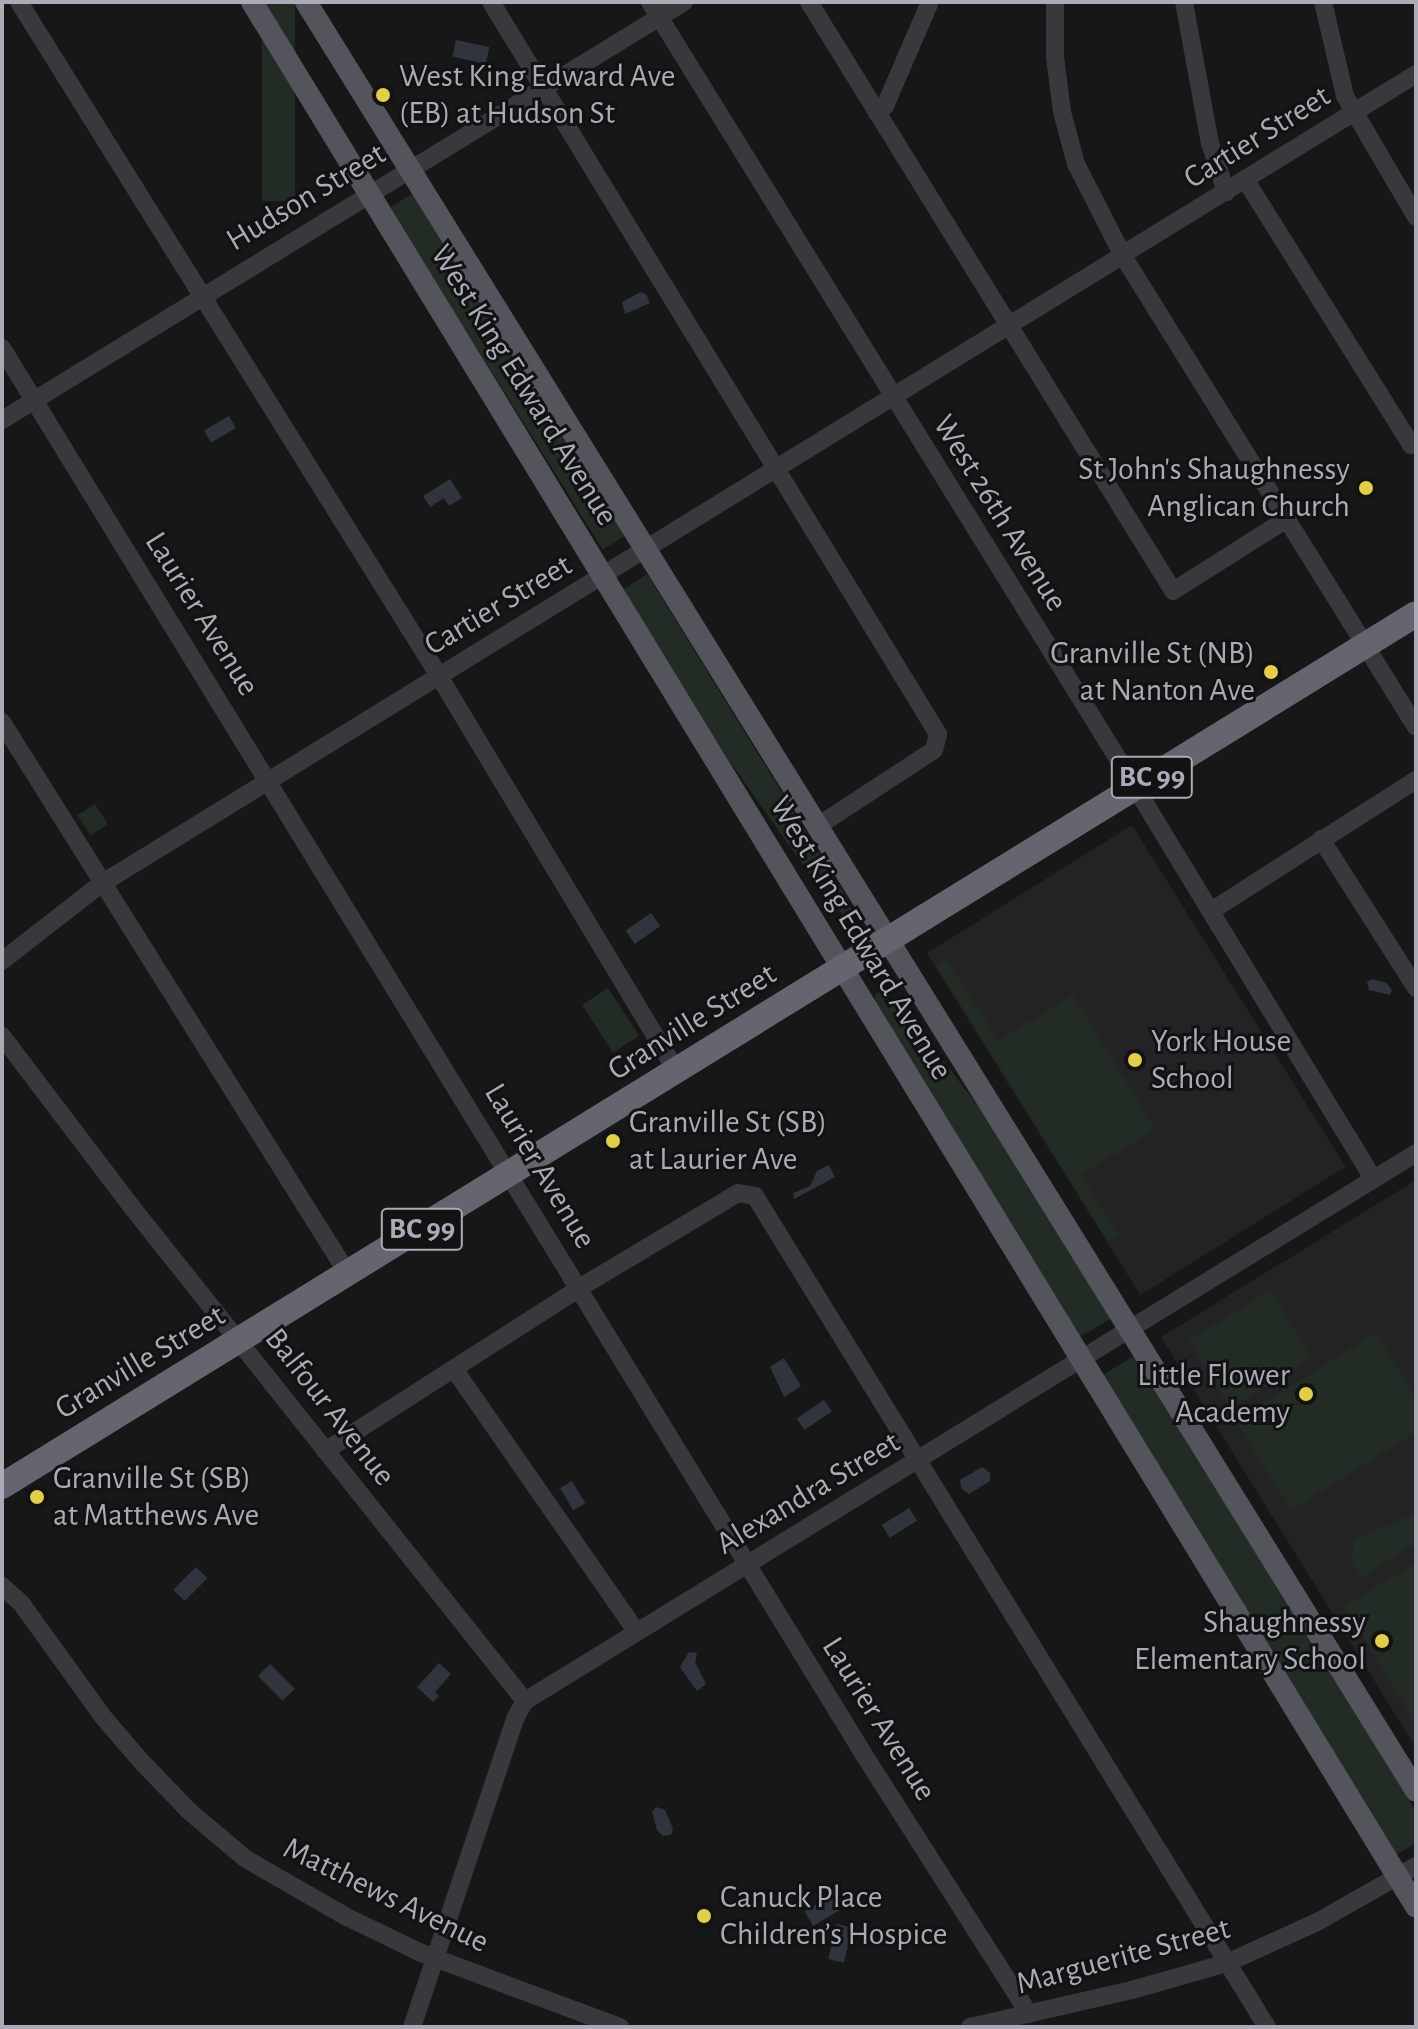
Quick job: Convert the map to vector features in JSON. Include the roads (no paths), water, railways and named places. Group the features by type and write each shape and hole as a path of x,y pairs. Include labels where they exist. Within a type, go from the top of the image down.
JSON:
{"highway":[{"name":"Granville Street","path":"2,1486 1416,614"}],"main road":[{"name":"West King Edward Avenue","path":"252,2 1080,1361 1407,1872 1416,1907"},
{"name":"West King Edward Avenue","path":"306,2 1416,1791"}],"street":[{"path":"19,2 200,297 439,676 676,1071"},
{"path":"491,2 938,734 934,750 818,826"},
{"name":"Hudson Street","path":"2,420 370,195 543,86 655,10 684,2"},
{"path":"809,2 1173,591 1287,519"},
{"path":"877,113 885,106 930,2"},
{"path":"1055,2 1055,57 1062,112 1076,164 1123,256 1416,727"},
{"path":"1184,2 1210,143 1226,192"},
{"path":"1323,2 1345,96 1416,217"},
{"name":"West 26th Avenue","path":"655,10 1136,788 1373,1179"},
{"name":"Cartier Street","path":"2,961 101,884 1416,74"},
{"path":"1245,179 1411,445 1416,442"},
{"name":"Laurier Avenue","path":"2,348 750,1564 861,1750 1029,2014"},
{"path":"2,722 348,1274"},
{"path":"1211,911 1416,780"},
{"path":"1321,839 1416,988"},
{"name":"Balfour Avenue","path":"2,1036 131,1206 525,1701"},
{"name":"Alexandra Street","path":"525,1701 1416,1153"},
{"path":"325,1451 738,1193 755,1196 1267,2027"},
{"path":"454,1369 637,1632"},
{"name":"Matthews Avenue","path":"2,1586 21,1603 104,1718 189,1811 246,1859 347,1917 435,1959 620,2027"},
{"path":"412,2027 516,1717 525,1701"},
{"name":"Marguerite Street","path":"970,2027 1227,1963 1317,1922 1407,1872"}],"place":[{"name":"West King Edward Ave (EB) at Hudson St","path":"383,95"},
{"name":"St John's Shaughnessy Anglican Church","path":"1366,488"},
{"name":"Granville St (NB) at Nanton Ave","path":"1271,672"},
{"name":"York House School","path":"1135,1060"},
{"name":"Granville St (SB) at Laurier Ave","path":"613,1141"},
{"name":"Little Flower Academy","path":"1306,1394"},
{"name":"Granville St (SB) at Matthews Ave","path":"37,1497"},
{"name":"Shaughnessy Elementary School","path":"1382,1641"},
{"name":"Canuck Place Children’s Hospice","path":"704,1916"}]}
